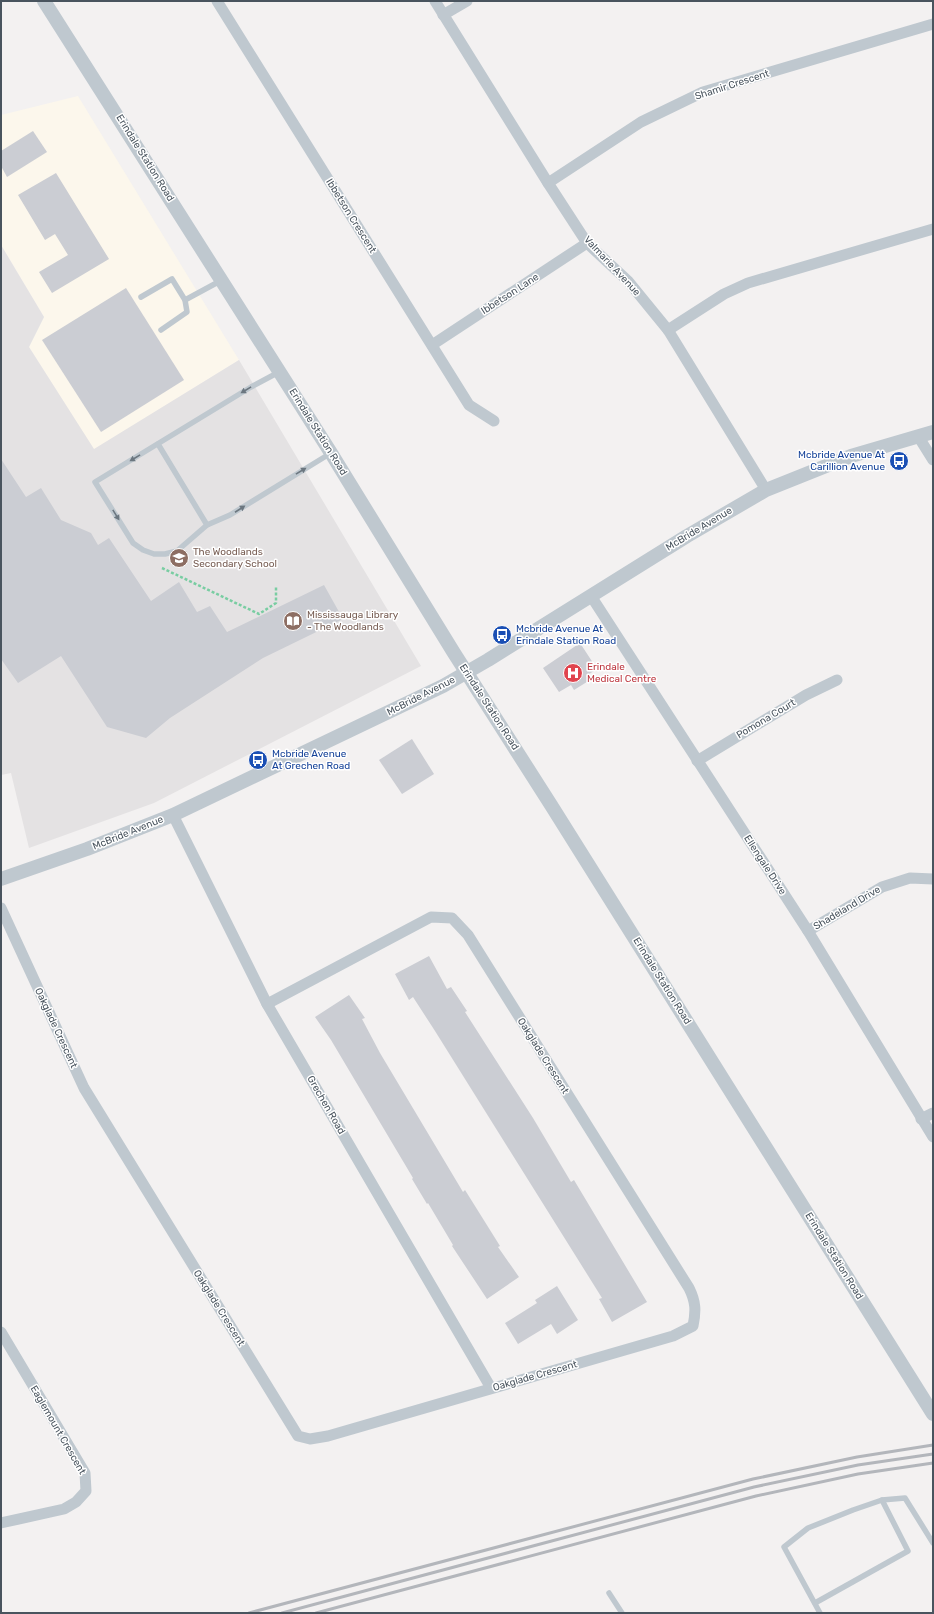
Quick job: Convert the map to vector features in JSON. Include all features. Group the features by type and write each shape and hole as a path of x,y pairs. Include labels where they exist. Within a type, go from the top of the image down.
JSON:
{"street":[{"name":"Erindale Station Road","path":"44,1 332,453 454,653 933,1414"},
{"name":"Ibbetson Crescent","path":"217,1 469,405 494,421"},
{"name":"Valmarie Avenue","path":"435,1 548,183 588,243 628,281 668,330 766,490"},
{"path":"443,15 467,1"},
{"name":"Shamir Crescent","path":"548,183 641,122 703,92 933,24"},
{"path":"668,330 724,294 748,283 933,229"},
{"name":"Ibbetson Lane","path":"432,345 588,243"},
{"name":"McBride Avenue","path":"1,880 87,849 173,815 443,686 687,536 766,490 838,460 933,432"},
{"path":"918,436 933,460"},
{"name":"Ellengale Drive","path":"591,596 808,931 933,1137"},
{"name":"Pomona Court","path":"697,761 806,695 837,680"},
{"name":"Grechen Road","path":"173,815 267,1004 491,1388"},
{"name":"Shadeland Drive","path":"808,931 882,886 910,878 933,879"},
{"name":"Oakglade Crescent","path":"1,908 84,1088 298,1436 310,1439 328,1436 673,1336 693,1326 696,1314 695,1300 689,1288 468,935 452,918 431,917 267,1004"},
{"path":"921,1119 933,1113"},
{"name":"Eaglemount Crescent","path":"1,1332 85,1474 86,1479 86,1491 76,1502 64,1509 1,1523"}],"lane":[{"path":"141,297 172,279 185,300 187,312 161,330"},
{"path":"185,300 222,280"},
{"path":"280,372 251,386 95,482 133,543 143,550 154,554 166,554 177,551 206,525 230,515 332,453"},
{"path":"158,444 206,525"},
{"path":"820,1613 784,1546 808,1528 882,1500 905,1498 933,1543"},
{"path":"815,1603 908,1551 882,1500"},
{"path":"609,1593 622,1613"}],"path":[{"path":"162,568 259,614 276,603 276,587"}],"shaded area":[{"path":"78,96 239,360 94,450 29,347 44,317 1,245 1,115"},
{"name":"The Woodlands Secondary School","path":"1,245 44,317 29,347 94,449 239,360 421,666 154,803 29,848 11,773 1,775"}],"building":[{"path":"33,131 47,152 7,177 1,166 1,151"},
{"path":"56,173 109,259 52,293 39,272 68,255 55,234 45,240 18,195"},
{"path":"126,288 184,380 101,432 42,340"},
{"path":"1,459 26,497 41,488 61,520 91,533 98,545 109,538 151,601 179,582 197,612 210,606 227,632 324,585 343,619 263,658 170,718 146,738 107,727 61,656 18,683 1,659"},
{"path":"580,643 597,669 586,676 590,680 574,690 571,685 559,692 543,668"},
{"path":"412,739 434,774 402,794 379,760"},
{"path":"429,956 447,989 451,987 467,1011 465,1012 533,1118 571,1182 574,1180 647,1302 612,1322 599,1299 602,1298 435,1031 413,997 409,1000 395,974"},
{"path":"349,995 365,1018 362,1019 380,1053 463,1192 465,1190 500,1246 498,1247 519,1277 487,1299 452,1246 453,1245 412,1179 413,1178 331,1040 315,1017"},
{"path":"557,1286 578,1320 557,1334 551,1324 518,1344 505,1323 537,1303 535,1300"}],"railway":[{"path":"249,1613 753,1479 857,1457 933,1445"},
{"path":"282,1613 754,1487 858,1465 933,1454"},
{"path":"316,1613 756,1496 858,1474 933,1463"}],"place":[{"name":"Mcbride Avenue At Carillion Avenue","path":"899,461"},
{"name":"The Woodlands Secondary School","path":"179,558"},
{"name":"Mississauga Library - The Woodlands","path":"293,621"},
{"name":"Mcbride Avenue At Erindale Station Road","path":"502,635"},
{"name":"Erindale Medical Centre","path":"573,673"},
{"name":"Mcbride Avenue At Grechen Road","path":"258,760"}]}
